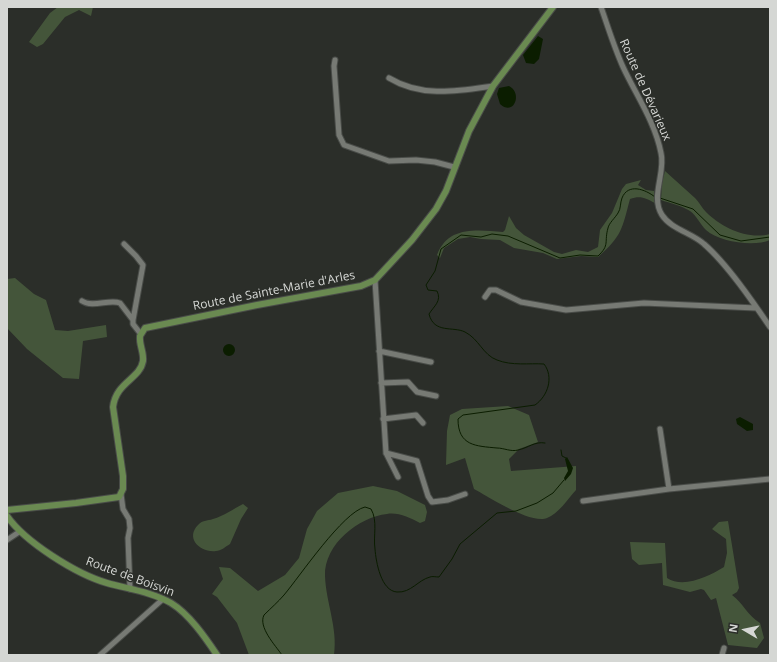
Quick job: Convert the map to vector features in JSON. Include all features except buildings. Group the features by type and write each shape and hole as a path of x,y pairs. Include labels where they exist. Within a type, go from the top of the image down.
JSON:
{"main road":[{"name":"Route de Sainte-Marie d'Arles","path":"140,333 145,328 361,286 375,280 412,240 436,209 446,191 454,167 469,132 493,86 553,7"},
{"path":"7,510 119,497 123,489 123,476 113,407 114,398 125,383 140,368 143,361 139,341 140,333"},
{"name":"Route de Boisvin","path":"7,516 19,532 80,572 100,581 163,599 178,609 194,624 217,655"}],"street":[{"name":"Route de Dévarieux","path":"601,7 615,47 654,129 662,153 658,193 659,210 664,218 698,239 715,254 770,327"},
{"path":"335,60 334,66 339,136 344,145 389,161 403,162 416,160 435,162 454,167"},
{"path":"389,78 414,89 446,92 493,86"},
{"path":"124,244 143,265 133,320"},
{"path":"375,280 386,453 398,477"},
{"path":"486,297 490,290 496,290 521,302 566,310 644,303 756,308"},
{"path":"82,301 89,303 120,303 133,320 140,333"},
{"path":"379,351 431,362"},
{"path":"381,383 408,382 417,392 436,396"},
{"path":"383,419 416,415 423,423"},
{"path":"660,428 669,488"},
{"path":"386,453 417,461 429,499 432,502 448,500 465,494"},
{"path":"583,501 669,488 770,478"},
{"path":"121,494 123,509 129,519 130,528 128,538 130,589"},
{"path":"7,540 19,532"},
{"path":"100,655 163,599"},
{"path":"722,655 724,648"}],"shaded area":[{"path":"58,7 93,7 91,16 79,10 65,17 43,44 37,47 29,42 50,13"},
{"path":"538,36 543,39 539,59 534,64 526,63 523,55"},
{"path":"509,86 513,89 516,98 513,106 509,108 500,104 497,94 499,88"},
{"path":"665,171 695,198 712,218 727,228 744,234 770,234 770,240 746,243 719,238 712,234 706,230 695,215 690,211 661,200 662,183"},
{"path":"641,180 638,185 646,190 654,191 655,203 637,197 630,199 623,225 617,237 598,257 581,256 557,259 543,253 514,248 500,240 470,237 458,239 444,248 440,258 437,255 448,239 456,234 473,231 503,232 509,216 516,228 524,235 554,252 562,254 576,250 588,252 598,247 600,230 612,213 622,189 626,184"},
{"path":"15,278 34,294 46,300 55,330 68,331 106,325 107,337 83,341 79,379 63,378 27,349 7,328 7,279"},
{"path":"231,344 234,345 234,355 227,356 224,355 223,348 224,345"},
{"path":"508,406 529,415 538,442 519,449 509,459 511,471 576,466 576,490 559,510 547,518 531,518 500,504 474,489 465,458 446,465 447,431 450,415 462,409"},
{"path":"740,417 753,424 753,430 747,431 737,424 736,419"},
{"path":"567,457 573,468 571,474 565,481 564,478 568,471 565,459"},
{"path":"373,486 397,491 425,505 427,512 425,521 420,523 408,517 395,514 376,516 365,520 345,534 330,553 326,564 325,576 327,596 333,625 335,645 334,655 249,655 237,623 217,597 212,594 223,579 219,567 230,568 258,591 285,575 299,558 307,529 317,511 338,493"},
{"path":"243,504 248,508 241,519 230,544 223,549 210,551 205,550 196,544 193,535 194,530 200,523 221,516"},
{"path":"728,521 739,588 737,592 732,595 752,617 760,623 764,638 757,648 728,645 716,598 711,600 704,590 701,589 690,592 663,585 662,563 639,565 632,559 630,542 665,543 667,578 674,581 689,582 704,577 724,567 727,553 726,539 712,529 719,522"}],"waterway":[{"path":"545,443 538,443 513,451 475,445 465,440 461,435 458,419 463,415 535,405 540,401 546,392 549,375 544,364 515,364 492,358 470,335 460,330 439,327 431,320 429,314 439,298 437,291 428,290 426,285 435,271 441,249 461,235 481,237 492,234 508,236 560,258 580,255 598,256 604,249 609,226 619,211 621,200 625,193 628,190 637,189 655,197"},
{"path":"660,198 693,209 720,235 741,241 770,237"},
{"path":"561,450 562,456 566,458"},
{"path":"282,655 265,630 263,625 264,615 284,595 334,532 356,511 365,507 371,509 374,518 376,555 380,575 387,587 397,592 402,592 426,579 439,577 452,559 460,544 497,513 516,511 537,503 553,493 564,480"}]}
